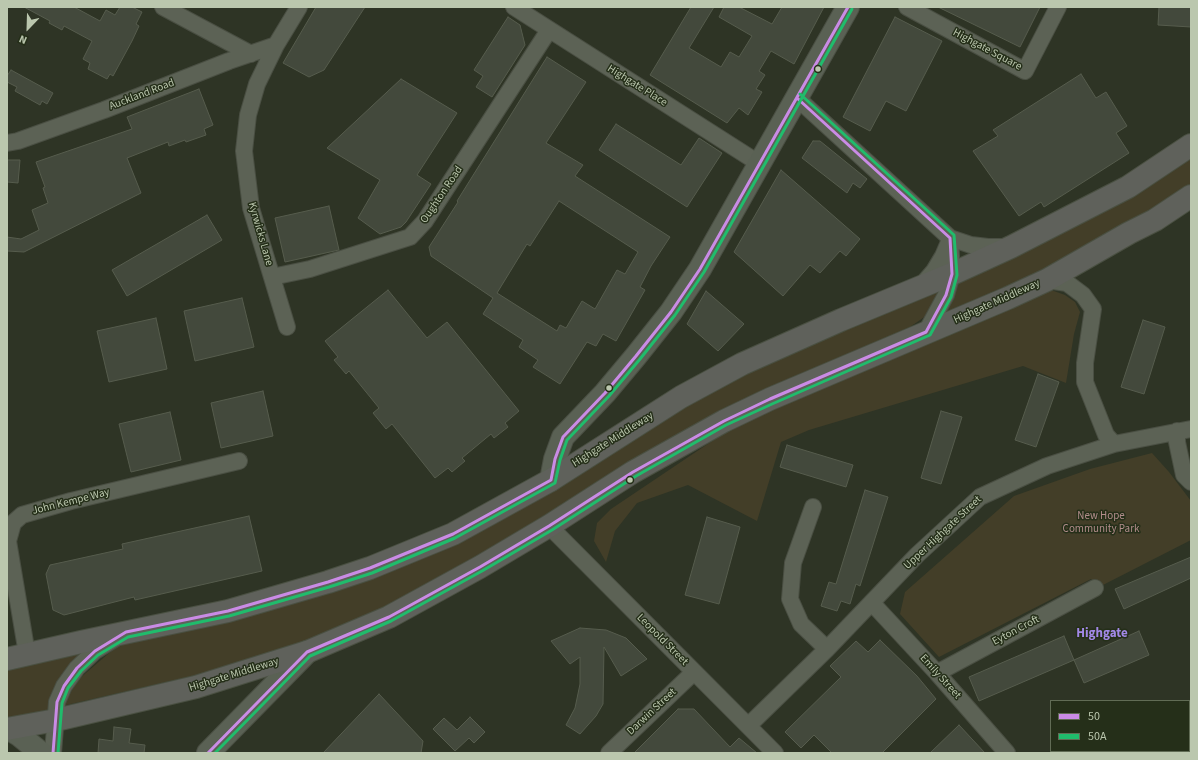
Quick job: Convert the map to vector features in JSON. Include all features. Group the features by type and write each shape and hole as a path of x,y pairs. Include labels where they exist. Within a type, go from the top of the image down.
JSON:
{"highway":[{"name":"Highgate Middleway","path":"17,657 126,632 228,611 328,582 370,568 453,534 551,480 682,397 742,364 952,274 1011,247 1128,187 1191,145"},
{"name":"Highgate Middleway","path":"8,729 56,720 196,687 307,652 390,617 480,568 633,472 724,421 770,399 1048,280 1129,233 1155,220 1191,196"}],"street":[{"path":"163,7 251,54"},
{"name":"Kyrwicks Lane","path":"287,327 250,208 244,151 248,115 257,84 276,45 299,7"},
{"name":"Highgate Place","path":"514,7 760,164"},
{"path":"551,480 555,460 563,437 605,393 636,356 671,312 700,269 848,7"},
{"name":"Highgate Square","path":"907,7 1025,71 1058,7"},
{"name":"Oughton Road","path":"272,277 310,270 410,237 425,222 549,30"},
{"name":"Auckland Road","path":"7,143 18,141 122,104 229,61 276,45"},
{"path":"797,98 950,238 977,246 1011,247"},
{"path":"926,332 946,295 952,274 950,238"},
{"path":"920,287 943,256 950,238"},
{"path":"1048,280 1067,283 1084,294 1093,309 1085,364 1085,382 1106,435 1114,444"},
{"path":"1184,430 1177,442 1184,475 1191,482"},
{"name":"Upper Highgate Street","path":"748,726 827,649 917,555 980,497 1047,466 1114,444 1184,430"},
{"name":"John Kempe Way","path":"17,657 8,541 13,523 22,515 239,461"},
{"path":"813,507 793,563 790,599 801,624 827,649"},
{"name":"Leopold Street","path":"549,526 775,753"},
{"name":"Eyton Croft","path":"937,673 1095,588"},
{"name":"Emily Street","path":"872,603 937,673 1007,753"},
{"path":"53,753 57,702 64,686 77,668 95,651 126,632"},
{"path":"208,753 307,652"},
{"name":"Darwin Street","path":"609,753 694,672"},
{"path":"8,729 19,735 40,753"}],"green space":[{"path":"1191,155 1191,186 1103,239 1023,279 943,314 958,281"},
{"path":"939,289 930,313 910,327 725,410 492,551 371,616 265,657 214,671 62,706 79,679 116,647 192,625 348,585 709,390 824,337"},
{"path":"1051,290 1065,295 1075,302 1080,312 1074,334 1066,383 1023,366 809,430 781,442 757,521 688,485 637,503 615,531 606,562 594,541 597,523 611,509 733,427 787,399"},
{"name":"New Hope Community Park","path":"1152,453 1169,472 1191,501 1191,540 1101,586 1091,579 939,657 900,614 905,592 1014,496 1090,469"},
{"path":"85,650 50,709 7,720 7,669"}],"building":[{"path":"24,7 74,7 100,21 106,10 115,15 120,7 132,7 142,12 136,24 139,26 132,41 113,76 110,74 107,79 88,69 90,63 83,59 92,41 64,26 62,30 49,23 50,21"},
{"path":"316,7 365,7 324,70 309,77 283,63"},
{"path":"691,7 714,7 689,48 721,67 730,52 739,57 752,36 719,17 724,7 739,7 772,24 782,7 824,7 794,64 771,51 759,71 765,75 756,89 762,92 748,115 739,108 727,123 650,75"},
{"path":"938,7 1040,7 1020,47"},
{"path":"1159,7 1191,7 1191,27 1158,25"},
{"path":"508,17 520,25 525,45 492,97 476,87 483,76 474,70"},
{"path":"895,17 942,41 906,111 886,101 870,131 843,117"},
{"path":"547,57 586,82 546,143 583,165 575,176 670,237 651,266 640,287 645,290 616,341 603,334 596,346 587,342 560,384 533,367 538,360 519,347 523,340 483,314 493,298 431,256 429,247 458,202 457,201","holes":["559,201 638,252 625,274 617,270 595,309 582,301 566,328 560,325 557,331 497,293 527,244 530,246"]},
{"path":"11,70 53,93 47,104 42,101 40,105 15,91 17,87 7,82 7,76"},
{"path":"1081,74 1096,98 1106,92 1127,126 1116,133 1129,153 1044,207 1041,202 1019,216 973,151 998,136 993,130"},
{"path":"401,79 457,113 417,175 431,184 406,222 401,227 380,234 358,218 380,180 327,148"},
{"path":"199,89 213,125 204,129 206,135 169,146 168,142 127,158 141,193 24,252 7,251 7,237 21,239 39,230 32,210 48,203 43,188 45,187 36,162 132,129 127,117"},
{"path":"616,124 681,165 699,138 722,153 687,207 599,150"},
{"path":"813,141 820,141 867,179 860,188 853,183 847,193 802,158"},
{"path":"7,160 20,160 18,183 7,182"},
{"path":"781,170 860,239 846,256 840,251 820,273 810,265 783,296 734,252"},
{"path":"329,206 339,250 285,262 275,218"},
{"path":"207,215 222,240 127,296 112,270"},
{"path":"388,290 427,338 447,322 519,411 505,423 508,427 494,438 491,434 462,458 465,461 452,472 448,468 435,478 392,424 386,429 373,413 379,408 349,371 346,374 334,360 338,357 325,341"},
{"path":"706,291 744,324 718,351 687,324"},
{"path":"242,298 254,347 195,361 184,311"},
{"path":"156,318 167,369 109,382 97,331"},
{"path":"1143,320 1165,327 1144,394 1121,387"},
{"path":"1038,374 1059,382 1036,447 1015,440"},
{"path":"263,391 273,436 221,448 211,403"},
{"path":"941,411 962,417 941,484 921,478"},
{"path":"170,412 181,460 131,472 119,424"},
{"path":"787,445 853,465 846,487 780,467"},
{"path":"865,490 888,497 860,586 856,584 850,604 841,601 837,611 821,606 829,582 836,584"},
{"path":"249,516 262,571 135,600 134,597 64,615 53,610 46,574 50,565 123,549 122,544"},
{"path":"707,517 740,527 719,604 685,595"},
{"path":"1191,557 1191,578 1124,609 1115,589"},
{"path":"580,628 606,630 626,638 647,659 621,676 604,647 603,704 596,716 580,734 566,725 575,708 580,684 580,657 570,664 551,641"},
{"path":"1139,631 1149,655 1084,683 1074,660"},
{"path":"1064,636 1074,660 979,701 969,677"},
{"path":"880,640 917,676 936,699 882,753 832,753 814,735 801,748 785,732 841,677 830,666 856,641 868,652"},
{"path":"379,694 423,741 421,753 323,753"},
{"path":"678,709 694,709 730,747 739,738 757,753 634,753"},
{"path":"470,717 485,732 474,743 469,738 455,751 433,729 444,718 457,730"},
{"path":"959,725 985,753 930,753"},
{"path":"114,727 131,729 129,743 145,745 144,753 98,753 99,739 113,741"}],"transit line":[{"name":"50","path":"53,753 57,702 64,686 77,668 95,651 126,632 228,611 328,582 370,568 453,534 551,480 555,459 563,437 605,393 636,356 671,312 700,269 848,7"},
{"name":"50A","path":"58,753 62,703 68,688 81,671 98,655 128,637 229,616 372,573 455,538 555,483 560,460 567,440 609,396 640,359 675,315 704,272 852,9"},
{"name":"50A","path":"215,753 310,656 391,621 482,571 552,530 636,476 726,425 930,335 951,297 957,275 954,235 800,94"},
{"name":"50","path":"208,753 307,652 389,617 480,567 549,526 633,472 724,421 770,399 926,332 946,295 952,274 950,238 797,98"}],"district":[{"name":"Highgate","path":"1102,634"}]}
